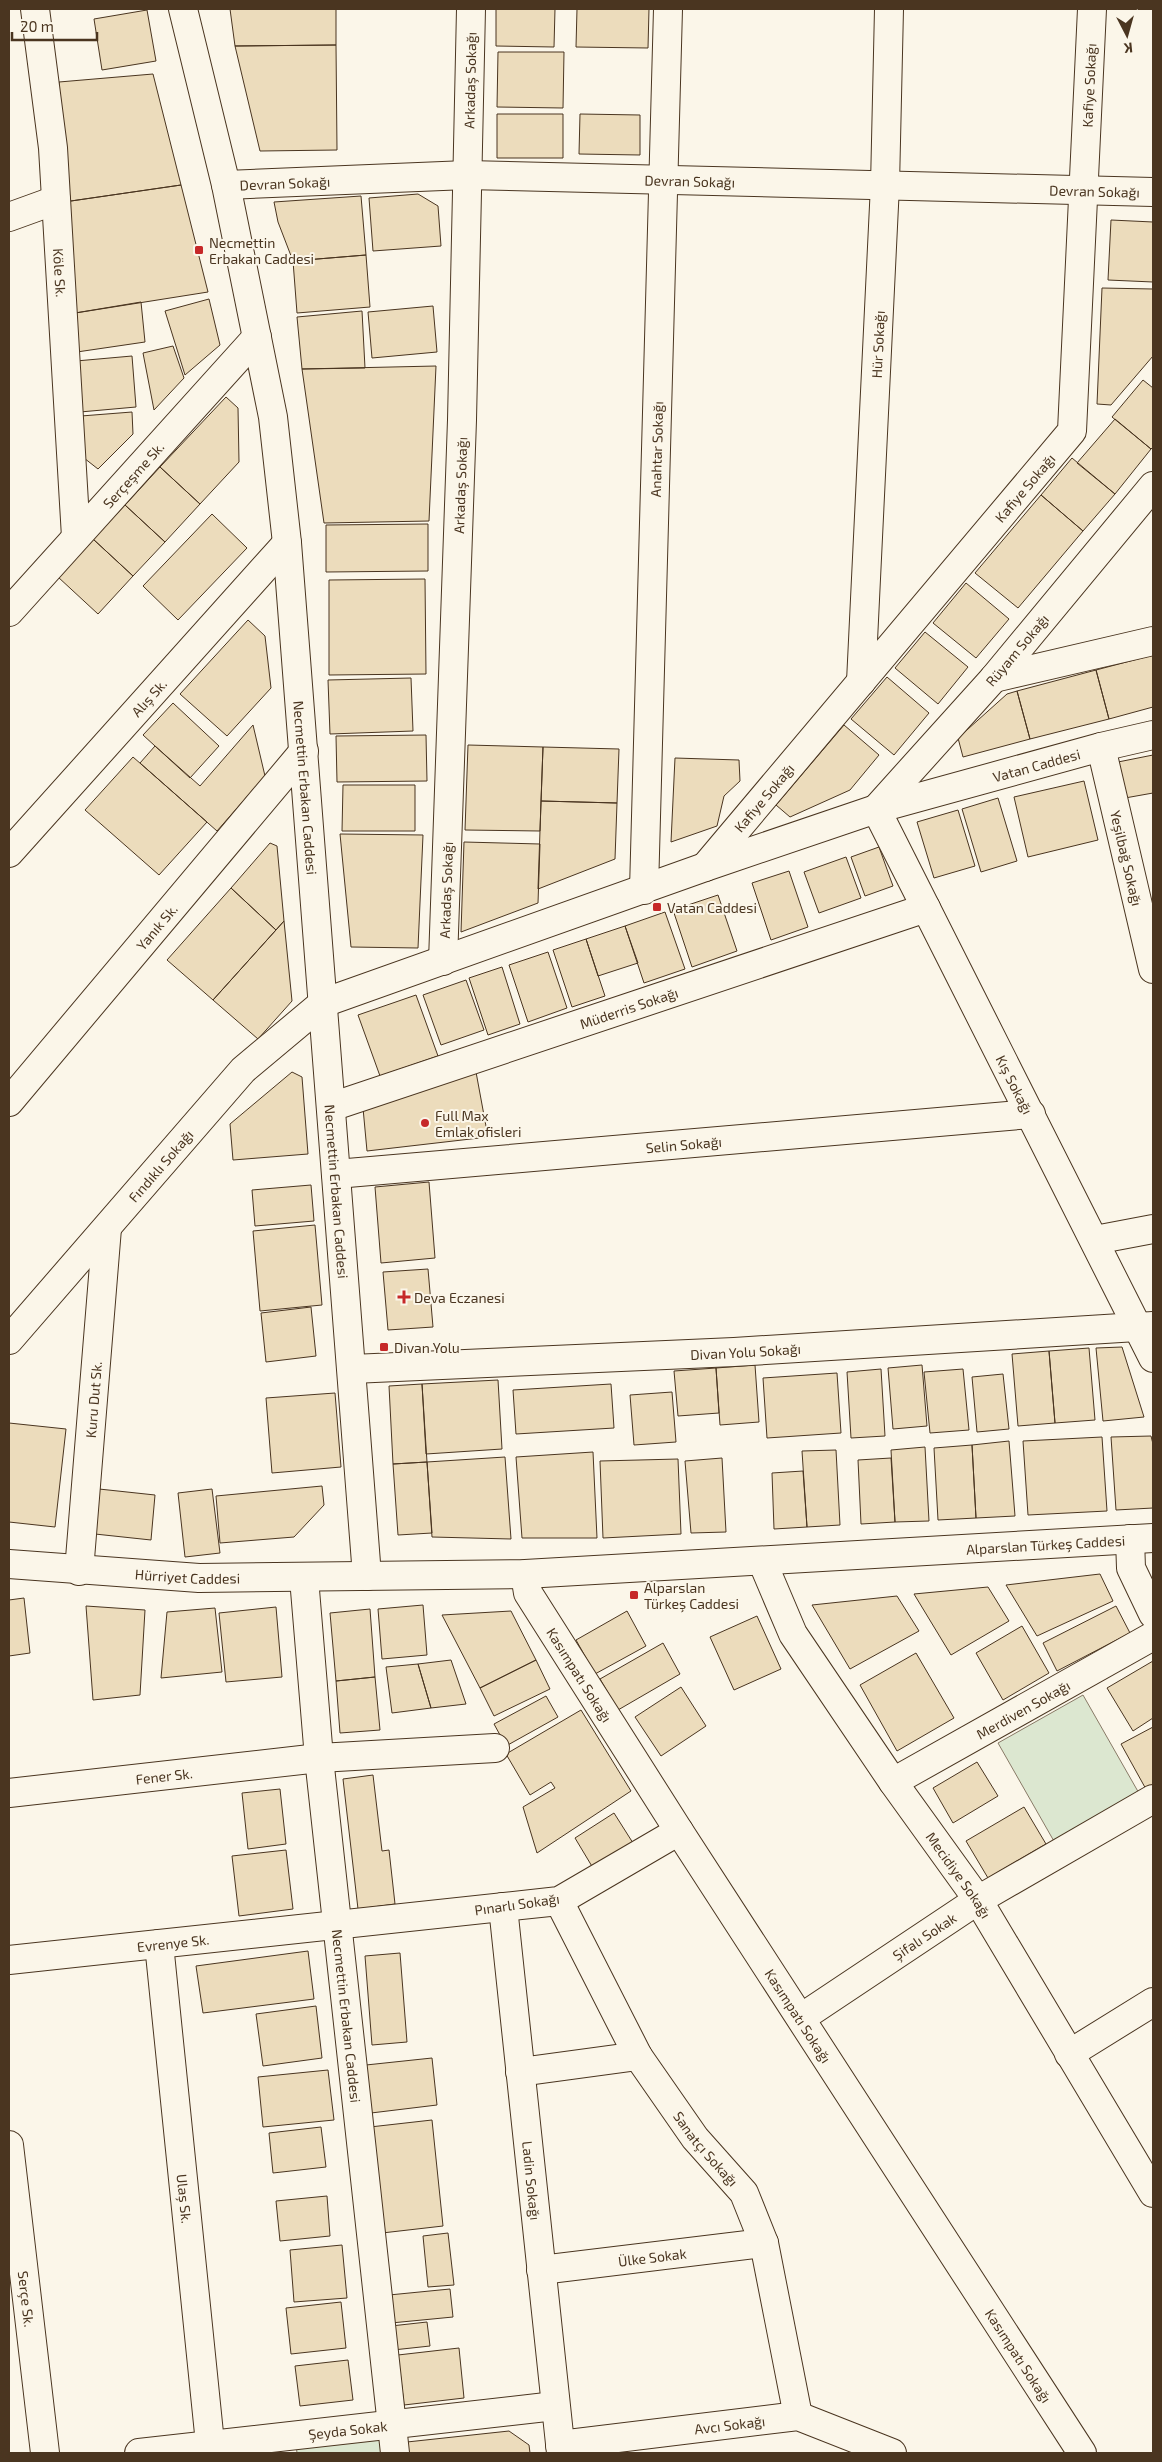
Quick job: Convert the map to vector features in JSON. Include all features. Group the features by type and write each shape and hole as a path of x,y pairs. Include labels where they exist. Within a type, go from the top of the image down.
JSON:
{"street":[{"name":"Köle Sk.","path":"34,9 53,148 76,537"},
{"name":"Necmettin Erbakan Caddesi","path":"184,9 226,185 273,417 287,543 304,751 367,1576"},
{"name":"Arkadaş Sokağı","path":"443,961 462,420 471,9"},
{"name":"Anahtar Sokağı","path":"644,890 665,180 668,9"},
{"name":"Hür Sokağı","path":"861,682 885,186 889,9"},
{"name":"Kafiye Sokağı","path":"705,867 1072,431 1092,9"},
{"name":"Devran Sokağı","path":"226,185 467,175 1153,192"},
{"path":"9,217 56,200"},
{"name":"Serçeşme Sk.","path":"9,612 257,337"},
{"name":"Rüyam Sokağı","path":"876,809 994,678 1153,486"},
{"name":"Alış Sk.","path":"9,853 287,543"},
{"path":"994,678 1153,641"},
{"name":"Vatan Caddesi","path":"323,1003 705,867 876,809 1101,747 1153,735"},
{"name":"Yeşilbağ Sokağı","path":"1101,747 1153,969"},
{"name":"Yanık Sk.","path":"9,1102 304,751"},
{"name":"Kış Sokağı","path":"876,809 1095,1240 1146,1327 1153,1358"},
{"name":"Müderris Sokağı","path":"331,1107 926,908"},
{"name":"Fındıklı Sokağı","path":"9,1340 243,1070 323,1003"},
{"name":"Selin Sokağı","path":"336,1174 1031,1114"},
{"name":"Kuru Dut Sk.","path":"79,1571 107,1228"},
{"path":"1095,1240 1153,1229"},
{"name":"Divan Yolu Sokağı","path":"352,1369 734,1352 1146,1327"},
{"path":"1141,1539 1131,1568 1153,1614"},
{"name":"Alparslan Türkeş Caddesi","path":"367,1576 525,1574 1141,1539"},
{"name":"Mecidiye Sokağı","path":"762,1561 793,1634 893,1782 978,1900 1152,2189"},
{"name":"Hürriyet Caddesi","path":"9,1564 79,1571 199,1578 367,1576"},
{"name":"Kasımpatı Sokağı","path":"525,1574 528,1593 679,1831 1082,2453"},
{"name":"Necmettin Erbakan Caddesi","path":"304,1578 319,1758 395,2453"},
{"name":"Merdiven Sokağı","path":"893,1782 1153,1636"},
{"name":"Fener Sk.","path":"9,1793 319,1758 495,1748"},
{"name":"Şifalı Sokak","path":"801,2018 978,1900 1153,1799"},
{"name":"Pınarlı Sokağı","path":"337,1924 559,1901 679,1831"},
{"name":"Sanatçı Sokağı","path":"559,1901 638,2056 695,2138 744,2193 764,2243 798,2416"},
{"name":"Ladin Sokağı","path":"503,1907 561,2449"},
{"name":"Evrenye Sk.","path":"9,1960 337,1924"},
{"name":"Ulaş Sk.","path":"159,1944 210,2449"},
{"path":"1069,2054 1153,2002"},
{"path":"520,2072 638,2056"},
{"name":"Serçe Sk.","path":"9,2145 45,2453"},
{"name":"Ülke Sokak","path":"541,2270 764,2243"},
{"name":"Şeyda Sokak","path":"139,2453 210,2449 556,2406"},
{"name":"Avcı Sokağı","path":"561,2449 798,2416 892,2453"}],"green space":[{"path":"1083,1695 1140,1795 1055,1843 998,1743"},
{"path":"381,2435 383,2453 297,2453 296,2444"}],"building":[{"path":"230,9 336,9 336,45 235,46"},
{"path":"496,9 555,9 554,47 496,46"},
{"path":"577,9 649,9 648,48 576,47"},
{"path":"147,10 156,61 102,70 94,19"},
{"path":"336,45 337,150 260,151 235,46"},
{"path":"498,52 564,52 563,108 497,107"},
{"path":"153,74 181,185 64,202 59,82"},
{"path":"497,114 563,114 563,158 497,158"},
{"path":"580,114 640,115 640,155 579,154"},
{"path":"181,185 208,292 69,314 64,202"},
{"path":"418,194 438,206 441,246 373,251 369,198"},
{"path":"361,196 366,255 293,261 278,222 274,202"},
{"path":"1111,220 1153,222 1153,282 1108,280"},
{"path":"366,255 370,307 297,313 293,261"},
{"path":"1102,288 1153,289 1153,356 1111,405 1097,404"},
{"path":"209,299 220,345 185,375 165,311"},
{"path":"141,302 145,342 70,353 69,314"},
{"path":"433,306 437,352 372,358 368,312"},
{"path":"362,311 365,368 302,369 297,317"},
{"path":"173,346 184,378 154,410 143,353"},
{"path":"132,356 136,407 80,412 76,361"},
{"path":"436,366 429,521 324,523 302,369"},
{"path":"1143,380 1153,388 1153,447 1151,449 1112,417"},
{"path":"226,397 238,408 239,462 200,504 160,467"},
{"path":"132,412 133,434 98,469 84,458 81,416"},
{"path":"1115,419 1151,449 1115,494 1077,463"},
{"path":"1072,458 1115,494 1083,531 1041,495"},
{"path":"160,467 200,504 165,542 125,505"},
{"path":"1041,495 1083,531 1018,608 975,573"},
{"path":"125,505 165,542 133,576 93,539"},
{"path":"212,514 247,548 178,620 143,586"},
{"path":"428,524 428,571 326,572 326,525"},
{"path":"93,539 133,576 98,614 58,577"},
{"path":"425,579 426,674 329,675 329,580"},
{"path":"966,583 1009,619 976,658 933,623"},
{"path":"248,620 265,636 271,688 227,736 180,694"},
{"path":"925,632 968,667 938,704 895,668"},
{"path":"1153,655 1153,707 1109,719 1096,670"},
{"path":"1096,670 1109,719 1030,739 1017,691"},
{"path":"887,677 929,713 894,755 851,719"},
{"path":"411,678 413,731 330,734 328,680"},
{"path":"1017,691 1030,739 963,757 958,738 1007,694"},
{"path":"173,703 219,746 190,778 143,735"},
{"path":"253,725 265,776 217,831 140,763 155,746 200,786"},
{"path":"844,725 879,755 850,790 790,817 776,805"},
{"path":"426,735 427,781 337,782 336,736"},
{"path":"468,745 543,747 540,831 465,830"},
{"path":"543,747 619,749 617,803 541,801"},
{"path":"1153,755 1153,793 1125,798 1118,762"},
{"path":"133,757 207,822 159,875 85,810"},
{"path":"675,758 739,760 740,781 724,796 717,826 671,842"},
{"path":"1084,781 1098,840 1028,857 1014,797"},
{"path":"343,785 415,785 415,831 342,831"},
{"path":"998,798 1017,861 981,872 962,809"},
{"path":"541,801 617,803 615,859 538,889"},
{"path":"958,810 975,866 934,878 917,822"},
{"path":"340,834 423,835 418,948 351,947"},
{"path":"464,842 540,844 538,903 461,932"},
{"path":"270,843 277,846 284,921 276,930 231,888"},
{"path":"879,847 893,886 865,896 851,857"},
{"path":"846,857 861,898 819,913 804,872"},
{"path":"789,871 808,927 771,940 752,883"},
{"path":"231,888 276,930 213,1000 167,960"},
{"path":"718,895 737,951 692,967 673,910"},
{"path":"665,912 685,969 644,983 625,926"},
{"path":"284,921 292,1001 258,1039 213,1000"},
{"path":"625,926 638,963 598,976 586,939"},
{"path":"586,939 605,996 572,1007 553,950"},
{"path":"548,952 567,1008 528,1022 509,965"},
{"path":"502,967 520,1024 488,1035 469,978"},
{"path":"466,980 484,1030 441,1045 423,995"},
{"path":"416,995 438,1056 380,1076 358,1015"},
{"path":"292,1072 302,1077 308,1154 233,1160 230,1124"},
{"name":"Full Max Emlak ofisleri","path":"476,1072 488,1137 367,1151 363,1108"},
{"path":"429,1182 435,1258 381,1263 375,1187"},
{"path":"311,1185 314,1221 255,1226 252,1190"},
{"path":"315,1225 322,1305 260,1311 253,1231"},
{"path":"428,1269 433,1327 388,1330 383,1272"},
{"path":"311,1307 316,1356 266,1362 261,1313"},
{"path":"1122,1347 1144,1417 1103,1421 1096,1348"},
{"path":"1089,1348 1095,1420 1055,1423 1049,1351"},
{"path":"1049,1351 1055,1423 1018,1426 1012,1354"},
{"path":"755,1365 759,1422 720,1425 716,1368"},
{"path":"922,1365 927,1426 893,1429 888,1368"},
{"path":"716,1368 719,1413 678,1416 674,1371"},
{"path":"881,1369 885,1436 851,1438 847,1372"},
{"path":"963,1369 969,1430 930,1433 924,1372"},
{"path":"837,1373 841,1433 767,1438 763,1378"},
{"path":"1003,1374 1009,1429 977,1432 972,1377"},
{"path":"498,1380 502,1449 426,1454 422,1384"},
{"path":"422,1384 427,1462 393,1464 389,1386"},
{"path":"611,1384 614,1428 516,1434 513,1390"},
{"path":"672,1392 676,1442 634,1445 630,1395"},
{"path":"335,1393 341,1467 272,1473 266,1398"},
{"path":"9,1423 66,1429 55,1527 9,1522"},
{"path":"1151,1436 1153,1444 1153,1508 1116,1510 1111,1437"},
{"path":"1102,1437 1107,1511 1028,1515 1023,1441"},
{"path":"1009,1441 1015,1516 976,1518 972,1445"},
{"path":"972,1445 976,1518 938,1520 934,1448"},
{"path":"925,1447 929,1521 895,1522 891,1450"},
{"path":"836,1450 840,1525 807,1527 802,1451"},
{"path":"593,1452 597,1538 522,1538 516,1457"},
{"path":"505,1457 511,1539 432,1537 427,1462"},
{"path":"722,1458 726,1532 691,1533 685,1461"},
{"path":"891,1458 895,1522 861,1524 858,1460"},
{"path":"678,1459 681,1534 603,1538 600,1461"},
{"path":"427,1462 432,1533 398,1535 393,1464"},
{"path":"803,1471 807,1527 774,1529 772,1473"},
{"path":"322,1486 324,1505 294,1537 220,1543 216,1496"},
{"path":"99,1489 155,1495 151,1540 95,1534"},
{"path":"212,1489 220,1553 185,1557 178,1493"},
{"path":"1100,1574 1113,1601 1037,1636 1006,1585"},
{"path":"988,1587 1009,1621 951,1655 914,1594"},
{"path":"897,1596 919,1631 850,1669 812,1605"},
{"path":"24,1598 30,1653 9,1656 9,1600"},
{"path":"423,1605 427,1655 382,1659 378,1609"},
{"path":"86,1606 145,1610 140,1695 93,1700"},
{"path":"1116,1606 1130,1633 1057,1671 1043,1643"},
{"path":"276,1607 282,1677 226,1682 219,1613"},
{"path":"215,1608 222,1672 161,1678 167,1612"},
{"path":"370,1609 375,1677 336,1681 330,1613"},
{"path":"511,1611 536,1660 480,1688 442,1615"},
{"path":"627,1611 646,1646 595,1674 576,1640"},
{"path":"757,1616 781,1669 734,1690 710,1637"},
{"path":"1022,1626 1049,1673 1003,1700 976,1653"},
{"path":"663,1643 680,1674 618,1710 600,1679"},
{"path":"916,1653 954,1718 897,1751 860,1685"},
{"path":"451,1660 466,1704 431,1708 418,1664"},
{"path":"536,1660 550,1689 494,1716 480,1688"},
{"path":"1153,1661 1153,1718 1133,1731 1107,1688"},
{"path":"418,1664 431,1708 392,1713 386,1667"},
{"path":"375,1677 380,1730 340,1733 336,1681"},
{"path":"681,1687 706,1726 661,1756 635,1717"},
{"path":"546,1696 558,1717 506,1746 494,1724"},
{"path":"581,1710 631,1791 537,1853 523,1807 555,1788 551,1782 530,1795 506,1754"},
{"path":"1153,1727 1153,1787 1147,1791 1121,1744"},
{"path":"977,1762 998,1796 953,1823 933,1788"},
{"path":"373,1775 382,1851 389,1850 395,1904 358,1909 343,1779"},
{"path":"280,1789 286,1844 248,1849 242,1793"},
{"path":"1024,1807 1046,1844 988,1878 966,1841"},
{"path":"614,1813 633,1843 593,1868 575,1838"},
{"path":"286,1850 293,1909 239,1916 232,1856"},
{"path":"308,1951 314,1999 203,2013 196,1966"},
{"path":"400,1953 407,2042 372,2045 365,1956"},
{"path":"316,2006 322,2058 263,2066 256,2014"},
{"path":"432,2058 437,2105 371,2113 366,2065"},
{"path":"328,2070 334,2120 263,2127 258,2077"},
{"path":"432,2120 443,2226 382,2233 370,2127"},
{"path":"321,2127 326,2167 273,2173 269,2133"},
{"path":"327,2196 330,2236 280,2241 276,2201"},
{"path":"448,2233 454,2285 428,2287 423,2236"},
{"path":"342,2245 347,2298 294,2302 290,2250"},
{"path":"450,2289 453,2317 391,2323 389,2295"},
{"path":"341,2302 346,2348 291,2354 286,2308"},
{"path":"427,2322 430,2346 393,2350 391,2326"},
{"path":"459,2348 464,2398 404,2405 398,2355"},
{"path":"348,2360 353,2400 300,2406 295,2366"},
{"path":"509,2431 529,2445 530,2453 408,2453 407,2442"}],"place":[{"name":"Necmettin Erbakan Caddesi","path":"199,250"},
{"name":"Vatan Caddesi","path":"657,907"},
{"name":"Full Max Emlak ofisleri","path":"425,1123"},
{"name":"Deva Eczanesi","path":"404,1297"},
{"name":"Divan Yolu","path":"384,1347"},
{"name":"Alparslan Türkeş Caddesi","path":"634,1595"}]}
